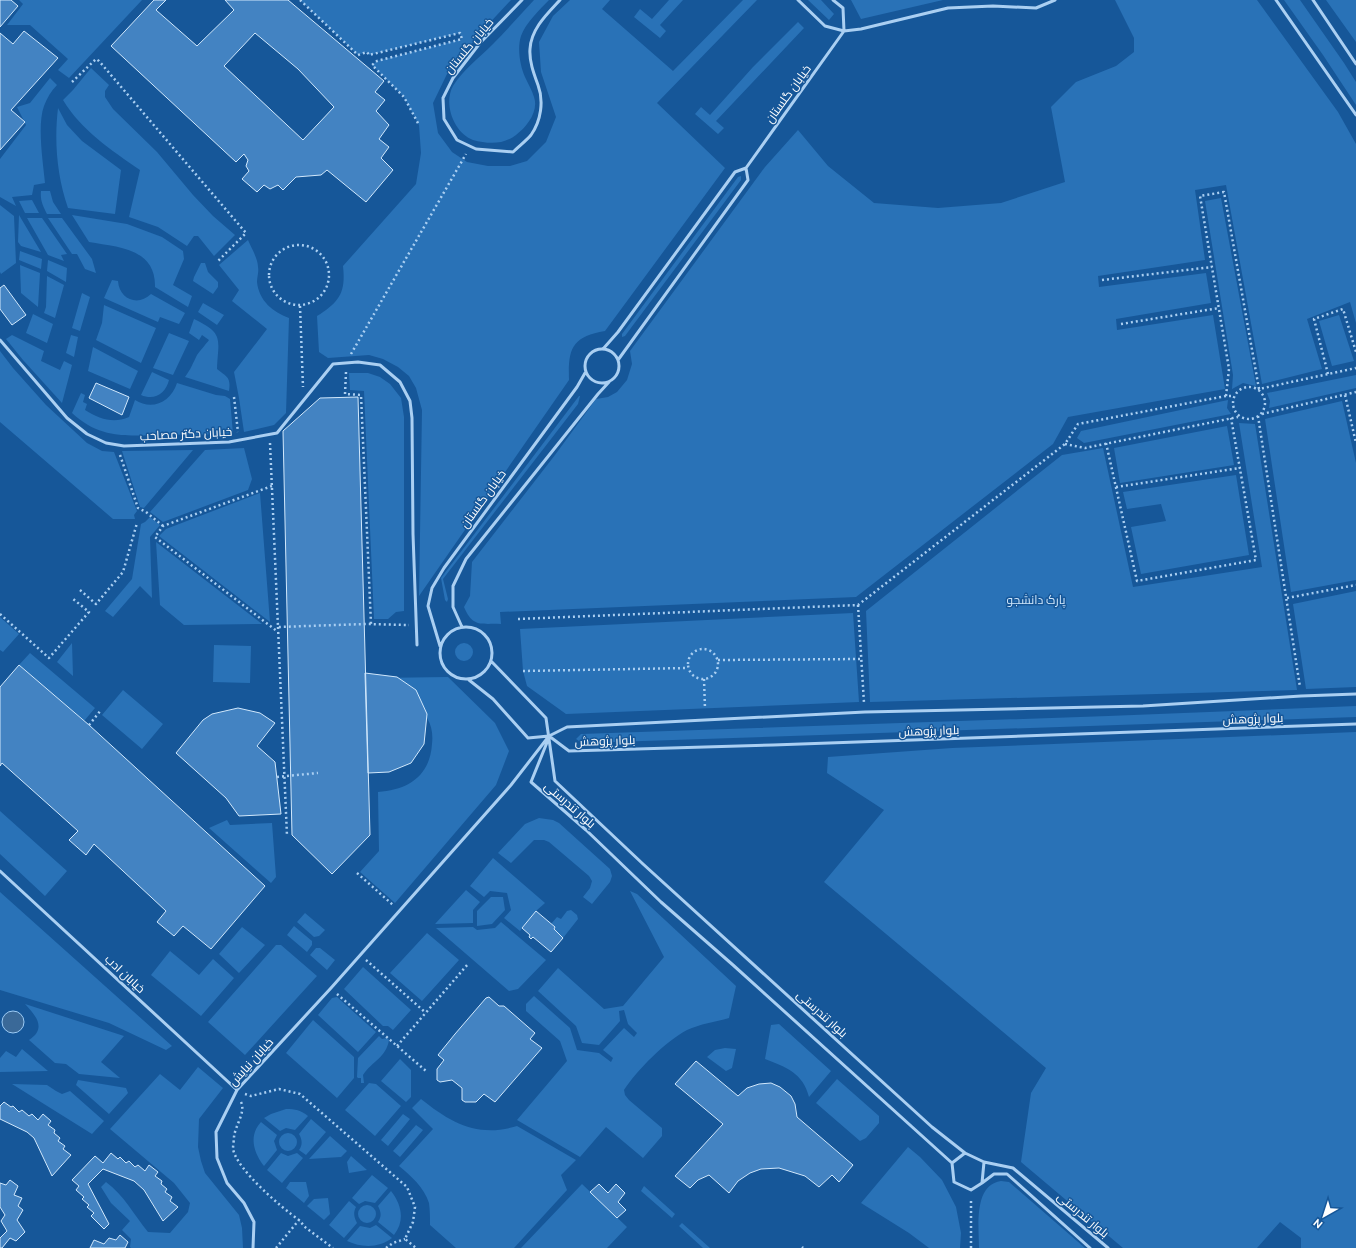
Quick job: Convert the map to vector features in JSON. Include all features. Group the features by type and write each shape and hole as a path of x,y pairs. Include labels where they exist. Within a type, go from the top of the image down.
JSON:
{"lane":[{"name":"خیابان گلستان","path":"522,0 480,43 452,78 443,98 444,119 457,140 476,149 513,152 531,135 541,116 540,91 533,70 530,49 534,33 544,17 560,0"},
{"path":"798,0 825,26 844,30 861,28 948,8 993,6 1036,8 1055,0"},
{"path":"833,0 843,8 844,30"},
{"path":"1276,0 1356,115"},
{"path":"1313,0 1356,64"},
{"name":"خیابان گلستان","path":"603,349 618,332 735,172 746,168 844,30"},
{"path":"618,360 748,180 746,168"},
{"name":"خیابان دکتر مصاحب","path":"0,340 68,418 88,434 106,443 124,446 229,442 277,433 333,364 358,362 380,365 400,382 410,401 412,418 413,534 417,644"},
{"path":"603,349 613,352 618,360 619,369 616,376 609,382 595,382 585,373 585,361 592,351 603,349"},
{"name":"خیابان گلستان","path":"440,646 428,606 432,588 444,568 577,387 585,373"},
{"name":"خیابان گلستان","path":"462,627 453,607 454,586 466,558 609,382"},
{"path":"462,627 477,629 483,633 488,639 492,653 491,661 483,673 477,678 470,680 455,677 448,673 443,668 440,660 440,646 443,639 448,633 462,627"},
{"path":"470,680 493,699 528,738 549,736 546,718 491,661"},
{"name":"بلوار پژوهش","path":"1356,694 1143,706 865,712 567,727 549,736 569,751 1356,724"},
{"name":"خیابان نیایش","path":"253,1248 254,1222 244,1203 227,1183 217,1158 216,1132 237,1090 331,988 511,785 549,736"},
{"name":"بلوار تندرستی","path":"549,736 556,781 643,864 932,1127 965,1153"},
{"name":"بلوار تندرستی","path":"549,736 531,782 586,830 661,902 952,1163"},
{"name":"خیابان ادب","path":"0,871 237,1090"},
{"path":"965,1153 984,1162 982,1183 972,1190 954,1182 952,1163 965,1153"},
{"name":"بلوار تندرستی","path":"984,1162 1013,1168 1108,1248"},
{"name":"بلوار تندرستی","path":"982,1183 994,1174 1007,1174 1090,1248"}],"path":[{"path":"300,0 358,55 367,52 369,55 460,33 462,39 377,61 372,65 404,97 419,125"},
{"path":"72,82 96,59 99,61 246,233 217,262"},
{"path":"371,624 361,395 346,394 346,363 470,146"},
{"path":"1226,396 1229,369 1200,196 1224,192 1259,389 1266,401 1262,414"},
{"path":"297,245 304,245 318,251 327,262 330,277 328,284 320,297 307,305 300,306 292,305 279,297 271,286 269,273 273,260 277,254 297,245"},
{"path":"1102,280 1212,267"},
{"path":"300,306 303,401"},
{"path":"1121,324 1219,308"},
{"path":"1328,374 1314,319 1343,309 1356,352"},
{"path":"1238,417 1231,405 1235,393 1246,386 1259,389 1356,368"},
{"path":"1065,444 1085,448 1232,418 1238,417 1251,420 1262,414 1356,392"},
{"path":"1345,395 1356,443"},
{"path":"518,619 858,605 1065,444 1078,424 1226,396 1234,396"},
{"path":"234,397 238,432"},
{"path":"1258,416 1301,696"},
{"path":"1106,443 1137,581 1256,560 1232,418"},
{"path":"270,434 287,836"},
{"path":"117,445 138,508 146,512 163,526"},
{"path":"1116,487 1240,468"},
{"path":"272,486 163,526 155,537 278,632"},
{"path":"80,590 96,604 123,572 137,523"},
{"path":"1287,598 1356,585"},
{"path":"0,614 50,658 89,612 72,598"},
{"path":"858,605 865,712"},
{"path":"278,627 371,624 416,625"},
{"path":"699,649 711,651 718,660 716,672 712,676 704,679 695,677 690,673 688,668 690,656 699,649"},
{"path":"718,660 862,659"},
{"path":"523,671 688,668"},
{"path":"704,679 705,709"},
{"path":"89,725 101,710"},
{"path":"277,777 318,773"},
{"path":"357,873 400,910"},
{"path":"360,955 426,1013"},
{"path":"397,1046 468,964"},
{"path":"331,988 426,1071"},
{"path":"237,1090 250,1096 279,1088 300,1094 407,1188 415,1207 413,1222 405,1239 393,1243 386,1248"},
{"path":"237,1090 243,1106 235,1131 233,1149 240,1163 280,1205 332,1248"},
{"path":"971,1248 972,1190"},
{"path":"276,1248 300,1220"},
{"path":"405,1239 416,1248"}],"green space":[{"path":"19,0 142,0 69,78 58,70 68,59 30,25 7,25 23,4"},
{"path":"300,0 511,0 483,30 447,74 433,103 438,133 452,152 467,162 488,166 510,166 527,161 546,142 556,117 541,72 539,42 553,16 570,0 610,0 602,9 673,71 743,0 757,0 657,103 725,168 605,331 585,337 574,346 571,352 569,380 419,596 422,410 416,388 409,376 398,367 383,359 369,355 328,358 319,352 317,316 331,306 339,296 343,283 343,266 416,184 421,153 419,125 404,97 372,65 377,61 462,39 460,33 369,55 366,52 358,55"},
{"path":"534,0 549,0 529,22 523,31 520,41 519,51 522,68 535,102 535,108 531,118 524,128 506,141 490,143 473,140 460,131 452,117 449,101 453,86 466,70 498,39"},
{"path":"669,0 683,0 660,25 666,31 660,38 634,17 640,9 652,19"},
{"path":"808,0 821,0 834,14 829,20"},
{"path":"851,0 943,0 861,19"},
{"path":"1115,0 1257,0 1338,112 1356,144 1356,323 1350,302 1307,319 1322,369 1262,384 1226,185 1195,190 1205,260 1098,276 1099,287 1206,273 1211,303 1116,319 1117,330 1213,315 1225,389 1068,417 1053,444 856,597 500,612 501,624 478,623 467,614 464,607 470,596 472,562 555,455 596,399 608,397 617,392 627,380 632,364 630,351 765,167 798,130 828,166 874,203 938,208 1001,203 1065,182 1051,107 1076,82 1116,66 1134,52 1134,38"},
{"path":"1284,0 1300,0 1344,63 1356,82 1356,105 1323,55"},
{"path":"1326,0 1356,0 1356,42"},
{"path":"798,22 804,28 716,121 724,128 718,134 695,114 701,107 710,115 753,67"},
{"path":"91,68 109,85 105,91 105,97 113,109 157,152 193,195 213,216 235,235 214,256 198,236 194,236 187,246 158,227 129,217 140,170 97,139 70,111 63,100"},
{"path":"50,78 57,85 48,97 42,114 41,144 45,183 34,185 32,195 12,197 16,206 0,197 0,159 26,125 17,107 30,103"},
{"path":"58,108 67,125 82,141 121,170 115,214 68,208 61,184 57,159 56,133"},
{"path":"741,176 741,180 625,336 622,337 622,334 738,177"},
{"path":"41,191 50,191 53,202 61,214 47,214 41,200"},
{"path":"1221,198 1256,386 1243,383 1232,389 1233,375 1205,201"},
{"path":"32,200 39,213 25,213 19,201"},
{"path":"0,205 14,216 16,263 1,274 0,272"},
{"path":"19,215 41,252 21,246 18,242"},
{"path":"72,215 127,224 162,237 183,251 184,259 173,285 192,296 188,307 155,287 154,274 149,264 142,257 122,248 89,242"},
{"path":"27,218 42,218 67,254 61,255 64,261 48,255"},
{"path":"48,218 62,218 92,259 96,273 85,269 77,254 72,254"},
{"path":"248,240 258,264 257,282 261,295 272,309 289,318 286,413 274,425 244,432 234,372 267,329 232,301 239,290 219,265"},
{"path":"20,251 42,259 41,269 19,260"},
{"path":"48,260 67,268 66,282 47,271"},
{"path":"201,263 205,263 208,272 218,282 218,287 213,294 193,281"},
{"path":"20,265 40,273 38,307 21,293"},
{"path":"47,276 64,285 55,318 44,313 46,307"},
{"path":"112,280 118,281 122,292 130,299 140,300 151,294 185,313 179,324 160,317 158,322 104,298"},
{"path":"82,293 90,297 80,331 72,328"},
{"path":"203,303 224,315 217,325 198,312"},
{"path":"104,305 156,328 141,363 96,340 102,323"},
{"path":"33,314 53,324 47,343 26,333"},
{"path":"1339,315 1354,361 1332,366 1319,321"},
{"path":"194,319 211,329 218,338 217,369 228,378 229,391 185,377 197,355 209,340 202,335 199,340 189,333"},
{"path":"169,333 189,341 173,375 153,368"},
{"path":"12,335 44,351 41,361 60,370 64,361 72,365 62,403 6,339"},
{"path":"71,335 78,337 74,357 66,353"},
{"path":"93,347 138,371 130,389 88,371"},
{"path":"0,351 46,405 87,443 102,451 114,452 137,511 134,515 135,519 113,519 0,422"},
{"path":"152,372 169,380 168,385 159,395 146,397 141,395"},
{"path":"349,373 368,373 380,377 390,384 401,398 404,417 404,611 396,612 388,619 374,619 364,391 350,390"},
{"path":"1356,375 1356,388 1269,408 1270,401 1267,393"},
{"path":"177,383 216,395 225,396 230,399 233,434 141,436 117,434 94,428 83,422 72,413 81,393 85,395 83,402 87,404 85,410 107,420 123,419 129,417 135,400 148,405 160,403 166,400 174,390"},
{"path":"579,396 578,404 443,579 448,599 447,602 445,600 441,578"},
{"path":"1228,400 1227,408 1231,414 1084,443 1077,438 1081,431"},
{"path":"1342,401 1356,463 1356,580 1291,592 1265,419"},
{"name":"پارک دانشجو","path":"1239,423 1255,424 1297,690 870,702 866,611 1062,455 1103,448 1133,587 1262,567"},
{"path":"1227,426 1234,465 1120,483 1114,448"},
{"path":"244,448 252,479 248,490 163,522 150,512 205,450"},
{"path":"193,450 144,508 140,507 122,451"},
{"path":"1236,475 1249,555 1141,574 1131,527 1166,521 1161,504 1127,509 1123,492"},
{"path":"260,493 270,622 159,536 166,529"},
{"path":"150,517 160,525 150,537 152,598 140,586 113,617 105,611 132,579 141,524"},
{"path":"156,542 262,624 184,625 160,605"},
{"path":"1356,591 1356,687 1306,689 1293,604"},
{"path":"853,613 859,702 566,714 527,686 523,671 520,629"},
{"path":"0,617 19,634 3,652 0,650"},
{"path":"72,643 73,676 57,662"},
{"path":"464,643 470,646 473,652 470,658 464,661 458,658 455,652 458,646"},
{"path":"214,645 251,646 250,683 213,682"},
{"path":"30,653 95,708 84,721 19,665"},
{"path":"448,677 495,723 509,751 496,785 395,903 360,872 379,851 378,792 399,788 416,779 422,773 427,765 430,755 432,734 429,721 417,706 376,678"},
{"path":"123,690 163,724 142,749 102,715"},
{"path":"1356,706 1356,717 582,743 576,739 581,734"},
{"path":"1356,732 1356,1248 1301,1248 1301,1238 1280,1222 1257,1248 1123,1248 1021,1162 1031,1093 1046,1068 824,882 884,810 827,773 828,757 952,748"},
{"path":"0,811 67,871 45,896 0,854"},
{"path":"539,818 553,820 559,823 610,869 612,876 610,882 592,904 583,897 590,888 592,881 589,876 549,842 544,840 534,840 511,863 498,853 525,824"},
{"path":"227,820 230,825 272,823 276,877 271,883 209,828"},
{"path":"493,858 545,903 536,911 520,931 504,918 511,910 507,893 490,891 484,897 470,886"},
{"path":"466,890 480,902 473,910 473,923 435,924"},
{"path":"630,891 637,894 736,986 729,1018 697,1026 687,1030 670,1041 636,1074 624,1090 625,1095 629,1100 662,1128 662,1136 643,1158 606,1127 580,1157 517,1120 567,1061 560,1041 526,1011 526,1004 534,996 570,1028 577,1050 599,1053 611,1062 613,1058 603,1050 624,1028 634,1037 637,1033 628,1024 624,1010 619,1011 620,1021 599,1045 582,1043 576,1026 538,991 558,968 604,1009 623,1006 664,957"},
{"path":"0,892 172,1046 166,1050 109,1023 0,990"},
{"path":"491,897 503,897 505,910 492,924 477,926 477,911"},
{"path":"571,910 577,915 578,919 563,938 551,924 557,917 561,919 567,911"},
{"path":"305,913 325,930 319,936 314,937 297,922"},
{"path":"501,922 546,960 518,989 509,991 436,928 473,927 477,930 495,928"},
{"path":"294,926 312,941 312,945 307,952 287,935"},
{"path":"242,927 265,945 239,973 219,954"},
{"path":"427,933 459,960 422,1001 390,973"},
{"path":"276,945 281,945 317,976 245,1055 208,1022"},
{"path":"316,948 320,948 335,960 327,970 310,955"},
{"path":"170,951 199,975 213,959 234,978 201,1016 151,975"},
{"path":"363,967 411,1010 393,1030 388,1026 383,1026 344,989"},
{"path":"337,997 376,1032 358,1052 318,1015 332,998"},
{"path":"25,1004 124,1036 101,1062 120,1078 79,1074 66,1064 55,1063 29,1040 38,1031 39,1026 33,1013"},
{"path":"313,1020 354,1057 354,1078 337,1098 286,1053"},
{"path":"779,1024 831,1071 809,1097 803,1082 793,1072 765,1059 771,1025"},
{"path":"379,1036 382,1039 387,1038 389,1040 387,1046 382,1055 363,1075 364,1083 361,1083 361,1078 357,1077 358,1058"},
{"path":"725,1048 736,1049 732,1068 726,1071 707,1057 715,1050"},
{"path":"22,1049 48,1071 0,1072 0,1058 6,1051 16,1057"},
{"path":"400,1059 411,1070 411,1097 406,1102 381,1081"},
{"path":"198,1067 223,1088 199,1119 198,1147 201,1161 205,1173 239,1215 242,1228 243,1248 131,1248 131,1239 122,1230 130,1221 111,1203 101,1187 106,1182 124,1199 148,1232 170,1233 188,1212 190,1203 174,1183 110,1129 160,1074 180,1090"},
{"path":"837,1079 879,1116 879,1123 866,1138 860,1141 816,1103"},
{"path":"78,1080 126,1088 128,1093 109,1114 76,1085"},
{"path":"369,1083 376,1084 401,1106 375,1136 345,1110"},
{"path":"12,1084 47,1085 62,1094 70,1091 104,1121 92,1134"},
{"path":"421,1099 443,1115 466,1126 490,1130 517,1126 576,1160 561,1175 567,1190 514,1248 456,1248 430,1225 429,1203 427,1197 417,1182 399,1166 433,1129 412,1108"},
{"path":"286,1109 298,1110 308,1116 295,1130 286,1128 280,1131 264,1118 271,1114"},
{"path":"403,1114 410,1119 388,1146 381,1140"},
{"path":"311,1119 326,1132 306,1155 299,1150 302,1142 299,1134"},
{"path":"261,1122 277,1135 274,1141 277,1150 264,1166 257,1156 254,1144 255,1133"},
{"path":"416,1125 423,1130 400,1157 393,1151"},
{"path":"288,1133 294,1136 297,1142 294,1148 288,1151 282,1148 279,1142 282,1136"},
{"path":"330,1136 347,1151 341,1157 309,1159"},
{"path":"908,1147 942,1180 956,1207 961,1233 960,1248 929,1248 909,1233 861,1203"},
{"path":"281,1153 288,1156 297,1153 303,1158 282,1183 267,1170"},
{"path":"351,1156 367,1170 349,1173 347,1162"},
{"path":"372,1175 388,1188 375,1203 365,1201 359,1204 352,1198"},
{"path":"1001,1181 1009,1182 1085,1248 979,1248 979,1219 982,1199 986,1190 992,1184"},
{"path":"290,1182 306,1182 309,1196 304,1203 286,1188"},
{"path":"582,1184 627,1227 607,1248 521,1248"},
{"path":"644,1186 675,1214 672,1218 641,1191"},
{"path":"391,1191 398,1202 401,1213 400,1224 394,1235 378,1222 381,1214 378,1206"},
{"path":"328,1198 330,1214 324,1220 307,1206 314,1199"},
{"path":"349,1201 356,1207 354,1215 357,1223 344,1238 329,1225"},
{"path":"367,1205 373,1208 376,1214 373,1220 367,1223 361,1220 358,1214 361,1208"},
{"path":"682,1223 710,1248 703,1248 679,1226"},
{"path":"376,1225 392,1238 382,1244 370,1246 359,1245 347,1241 360,1226 370,1228"}],"shaded area":[{"path":"13,1011 21,1014 24,1022 21,1030 13,1033 5,1030 2,1022 5,1014"}],"building":[{"path":"0,0 11,0 18,6 0,27"},
{"path":"154,0 166,0 156,10 197,46 234,10 225,0 288,0 384,81 375,92 385,100 376,111 389,125 379,139 389,147 381,158 393,170 366,202 327,170 321,175 296,177 283,190 278,185 270,189 264,185 257,192 242,179 249,171 246,166 248,160 244,154 236,162 111,46","holes":["255,33 298,69 334,107 303,140 224,66"]},
{"path":"24,31 58,58 11,110 25,122 0,150 0,33 13,44"},
{"path":"4,285 26,315 12,325 0,309 0,288"},
{"path":"96,383 129,397 122,415 89,398"},
{"path":"358,397 370,835 332,874 292,835 283,431 320,398"},
{"path":"19,665 89,725 265,886 211,949 183,926 174,936 157,922 166,911 94,844 86,855 69,840 78,831 2,763 0,766 0,687"},
{"path":"365,673 397,677 416,690 427,714 424,744 411,763 389,772 368,773"},
{"path":"238,708 260,713 275,723 257,746 275,762 281,814 239,816 226,798 176,753 203,720 212,714"},
{"path":"536,911 555,927 554,929 563,938 551,952 533,937 531,939 529,937 530,935 522,928"},
{"path":"489,997 499,1006 504,1006 535,1033 530,1039 542,1048 495,1102 484,1094 476,1102 465,1102 462,1100 462,1088 452,1080 440,1082 437,1080 437,1069 444,1060 438,1055 486,998"},
{"path":"696,1061 738,1096 747,1088 759,1084 771,1083 780,1087 791,1096 795,1104 797,1117 853,1165 839,1182 832,1175 819,1187 805,1176 779,1168 761,1169 750,1173 738,1181 729,1193 709,1175 698,1180 690,1188 675,1176 723,1124 675,1084"},
{"path":"4,1102 11,1107 13,1106 19,1112 22,1110 29,1116 32,1114 38,1120 43,1114 51,1121 48,1125 55,1130 54,1133 60,1138 58,1141 65,1146 63,1149 71,1155 52,1176 34,1138 27,1132 0,1119 0,1106"},
{"path":"111,1153 118,1159 120,1157 126,1163 129,1161 135,1167 138,1165 145,1171 149,1165 158,1172 155,1176 162,1181 161,1184 167,1189 165,1192 172,1197 170,1201 178,1207 163,1221 144,1190 134,1181 103,1169 88,1184 109,1224 104,1229 91,1216 94,1213 87,1207 89,1205 82,1199 84,1197 76,1190 79,1186 72,1180 95,1156 103,1163"},
{"path":"10,1180 18,1186 14,1195 22,1198 18,1206 23,1210 17,1220 25,1232 16,1241 10,1238 2,1248 0,1248 0,1238 7,1231 1,1221 5,1215 0,1207 0,1183 6,1185"},
{"path":"599,1184 608,1193 616,1184 625,1193 618,1202 626,1210 617,1218 590,1192"},
{"path":"120,1235 128,1242 125,1248 90,1248 94,1240 104,1244 109,1238 116,1240"}]}
